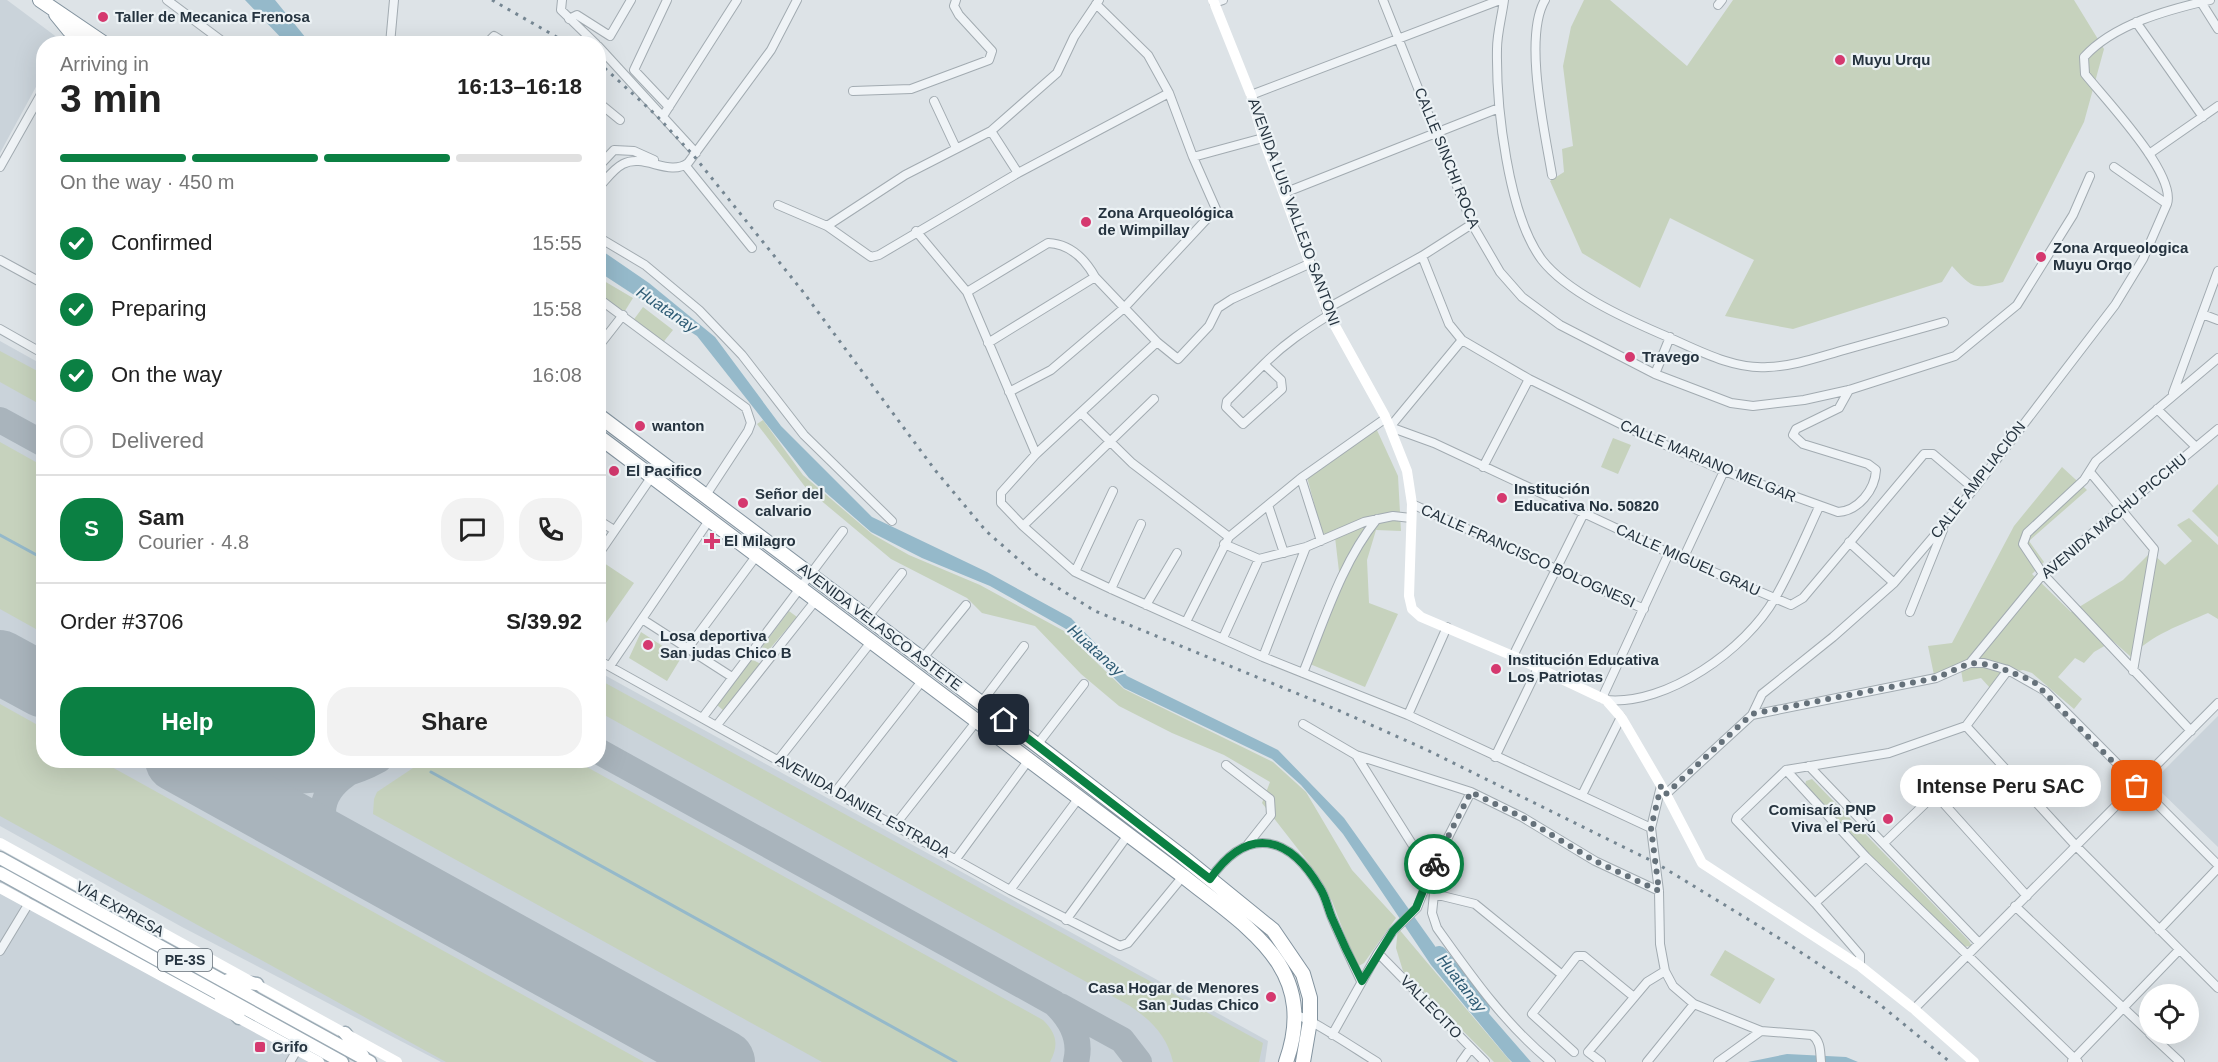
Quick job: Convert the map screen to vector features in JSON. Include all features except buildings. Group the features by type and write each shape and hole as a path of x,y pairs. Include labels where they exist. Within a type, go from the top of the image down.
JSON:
{"highway":[{"path":"45,4 74,34"},
{"name":"AVENIDA VELASCO ASTETE","path":"606,421 1037,745 1192,864 1273,930 1303,974 1310,998 1310,1021 1303,1062"},
{"name":"AVENIDA VELASCO ASTETE","path":"606,442 1183,876 1268,945 1288,983 1295,1015 1291,1048 1286,1062"}],"main road":[{"name":"VÍA EXPRESA","path":"0,858 368,1061"},
{"name":"VÍA EXPRESA","path":"0,873 342,1062"},
{"path":"220,979 257,984"},
{"path":"214,992 239,1018"},
{"path":"345,1033 368,1061"}],"street":[{"path":"167,0 215,36"},
{"path":"391,36 394,0"},
{"path":"562,0 561,10 587,36"},
{"path":"569,19 577,15 610,36 631,0"},
{"path":"667,0 634,70 669,107"},
{"path":"663,116 737,0"},
{"path":"606,180 616,169 629,162 649,162 675,168 685,165 771,50 797,0"},
{"path":"853,91 911,89 989,60 992,51 959,15 954,6 956,0"},
{"name":"CALLE SINCHI ROCA","path":"1383,0 1472,224 1500,272 1522,297 1560,325 1655,374 1731,403 1753,406 1804,400 1849,390 1955,356 2017,305 2073,216 2090,176"},
{"path":"1251,95 1502,0 1497,48 1499,108 1515,200 1529,238 1542,261 1559,276 1613,313 1722,359 1745,366 1767,368 1798,363 1944,322"},
{"path":"1545,0 1539,11 1536,82 1552,175"},
{"path":"2114,167 2166,208 2169,197 2166,185 2149,154 2085,74 2082,64 2084,57 2094,46 2136,22 2210,0"},
{"name":"AVENIDA LUIS VALLEJO SANTONI","path":"1217,1 1251,95 1263,138 1328,312 1388,423 1407,471 1412,504 1410,604 1417,614 1604,699 1620,717 1664,790 1702,863 1860,966 1914,1009 1974,1062"},
{"path":"827,226 905,175 991,131 1057,73 1074,37 1097,2 1149,55 1169,93 1193,158 1216,206 1215,212 1161,266 1124,308 1051,370 1009,392"},
{"path":"2201,2 2218,29"},
{"path":"2136,22 2203,117"},
{"path":"606,55 696,153"},
{"path":"778,205 827,226 871,257 879,255 916,231 1018,173 1169,93"},
{"path":"934,101 956,148"},
{"path":"0,167 36,103"},
{"path":"2149,154 2218,106"},
{"path":"1284,193 1499,108"},
{"path":"606,109 620,120"},
{"path":"991,131 1018,173"},
{"path":"1193,158 1263,138"},
{"path":"606,157 610,152 621,149 634,151 675,168"},
{"path":"685,165 752,248"},
{"name":"CALLE AMPLIACIÓN","path":"1664,790 1752,714 1762,694 1833,637 1894,583 1946,523 2115,305 2143,259 2166,208"},
{"path":"1264,364 1281,380 1282,389 1243,424 1225,404 1264,364 1289,340 1328,312 1472,224"},
{"path":"916,231 967,292 1036,454"},
{"path":"606,242 645,265 699,310 742,356 804,435 892,521"},
{"path":"967,292 1048,243 1061,246 1081,256 1095,277 1124,308 1157,342 1178,359 1194,344 1218,308 1232,299 1311,263"},
{"name":"CALLE MARIANO MELGAR","path":"1422,256 1449,324 1462,340 1529,379 1642,435 1724,471 1838,512 1847,510 1866,496 1876,471 1868,464 1803,444 1793,435 1796,429 1839,408 1849,390"},
{"path":"0,260 36,280"},
{"path":"2172,395 2218,271"},
{"path":"988,343 1095,277"},
{"path":"606,303 737,400 749,415 751,423 748,431 706,495"},
{"path":"2202,314 2218,320"},
{"path":"606,337 623,315"},
{"path":"0,329 36,349"},
{"path":"1655,374 1670,338"},
{"path":"1186,622 1227,540 1301,478 1388,423 1462,340"},
{"path":"1157,342 1036,454 999,496 1001,503 1023,526 1075,572 1263,657 1408,716 1651,828"},
{"path":"2191,731 2043,574 2023,544 2024,539 2090,472 2096,461 2218,358"},
{"path":"1484,467 1529,379"},
{"path":"1023,526 1154,399"},
{"path":"2157,409 2196,447"},
{"path":"1081,413 1132,463 1227,540 1259,559 1306,547 1377,519 1411,518"},
{"name":"CALLE MIGUEL GRAU","path":"1388,423 1669,553 1791,605 1803,598 1849,542"},
{"name":"AVENIDA MACHU PICCHU","path":"1970,663 2043,574 2218,429"},
{"path":"1894,583 1849,542 1929,452 1974,489"},
{"path":"606,543 662,463"},
{"path":"1683,559 1724,471"},
{"path":"2090,472 2150,543 2154,554 2133,670"},
{"path":"1301,478 1320,541"},
{"path":"1075,572 1113,491"},
{"name":"CALLE FRANCISCO BOLOGNESI","path":"1412,504 1644,609"},
{"path":"1268,505 1284,553"},
{"path":"1669,553 1604,699 1619,701 1649,696 1688,679 1740,642 1775,599 1819,507"},
{"path":"1513,656 1584,513"},
{"path":"609,666 710,519"},
{"path":"1303,673 1344,573 1362,538 1377,519"},
{"path":"1910,612 1946,523"},
{"path":"1111,589 1141,524"},
{"path":"606,525 615,530"},
{"path":"703,717 843,531"},
{"path":"1263,657 1306,547"},
{"path":"1146,605 1177,553"},
{"path":"688,648 757,555"},
{"path":"1223,638 1259,559"},
{"path":"867,618 902,573"},
{"path":"717,725 816,600"},
{"path":"922,659 966,605"},
{"path":"642,619 732,677"},
{"path":"1408,716 1447,627"},
{"path":"779,759 871,642"},
{"path":"895,825 976,722 1024,646"},
{"path":"1752,714 1936,678 1970,663 2008,670 2045,691 2218,867 2159,930"},
{"name":"AVENIDA DANIEL ESTRADA","path":"606,664 1010,890 1120,946 1128,943 1183,876"},
{"path":"1495,757 1538,668"},
{"path":"1860,966 1860,955 1815,903 1736,820 1786,770 1889,753 1966,726 2008,670"},
{"path":"836,791 922,681"},
{"path":"1037,745 1084,684"},
{"path":"1914,1009 2218,703"},
{"path":"1582,795 1620,717"},
{"path":"1303,724 1356,755 1471,792 1522,817 1595,861 1659,891"},
{"path":"1966,726 2077,847 2218,988"},
{"path":"1356,755 1429,876 1434,894 1432,913 1437,928 1490,1002 1512,1028 1551,1062"},
{"path":"956,859 1028,760"},
{"path":"1210,879 1234,852 1248,844 1271,815 1270,799 1226,765"},
{"path":"1809,766 1979,943"},
{"path":"1786,770 1866,857 1968,954 2074,1061 2179,950"},
{"path":"1664,790 1651,828 1659,891 1660,944 1665,971 1678,992 1694,1004 1761,1031 1812,1035 1817,1038 1820,1046 1821,1062"},
{"path":"1332,1035 1378,953 1393,931 1416,908 1429,876 1471,792"},
{"path":"1884,843 1932,797 1937,796 2027,896"},
{"path":"1010,890 1078,799"},
{"path":"1066,920 1128,835"},
{"path":"1248,844 1264,842 1279,845 1304,867 1321,889 1338,933 1362,981"},
{"name":"VÍA EXPRESA","path":"0,843 397,1062"},
{"path":"1815,903 1866,857"},
{"path":"1183,876 1192,864"},
{"name":"PE-3S","path":"0,888 319,1062"},
{"path":"1434,894 1475,904 1561,974"},
{"path":"0,951 29,903"},
{"path":"2015,906 2139,1024"},
{"name":"VALLECITO","path":"1378,953 1485,1062"},
{"path":"1574,1052 1532,1014 1577,956 1582,955 1634,997"},
{"path":"1601,1062 1588,1052 1650,979 1665,971"},
{"path":"1647,1062 1694,1004"},
{"path":"1295,1015 1301,1015 1377,1062"},
{"path":"1718,1062 1761,1031"},
{"path":"2161,1044 2180,1062"},
{"path":"1461,1062 1471,1048"},
{"path":"290,1062 297,1050"}],"shaded area":[{"path":"0,0 7,0 55,36 36,36 36,87 0,153"},
{"path":"0,341 36,361 36,768 606,768 606,676 1268,1041 1265,1062 441,1062 182,927 0,826"},
{"path":"2218,716 2218,847 2158,789 2160,774"},
{"path":"0,877 336,1062 0,1062"}],"green space":[{"path":"1584,0 1610,0 1687,66 1733,0 2074,0 2104,49 2084,122 2003,282 1986,286 1974,285 1964,279 1952,266 1942,282 1793,329 1725,316 1754,260 1670,218 1640,288 1582,253 1550,181 1564,172 1562,149 1573,146 1563,66 1571,27"},
{"path":"606,282 633,298 623,314 606,298"},
{"path":"643,307 673,330 661,345 632,322"},
{"path":"0,351 36,370 36,402 0,382"},
{"path":"763,420 803,475 872,534 909,555 980,585 1064,631 1124,689 1273,762 1306,792 1352,870 1396,918 1364,963 1357,967 1332,901 1308,862 1262,803 1270,782 1224,755 1172,733 1119,706 1081,674 1035,626 982,613 967,598 891,559 806,488 757,424"},
{"path":"1376,428 1398,476 1401,531 1376,530 1367,560 1369,603 1398,614 1365,687 1310,664 1340,580 1335,537 1322,533 1307,477"},
{"path":"1613,438 1631,445 1618,474 1601,467"},
{"path":"0,442 36,462 36,629 0,609"},
{"path":"2062,467 2087,490 2029,541 2044,562 2032,574 2071,612 2123,580 2151,552 2165,565 2192,541 2177,525 2189,518 2218,545 2218,619 2208,613 2178,626 2157,636 2131,657 2113,641 2094,652 2084,663 2075,658 2058,677 2082,699 2074,709 2032,673 2023,670 2001,674 1991,689 1981,678 1963,682 1961,670 1934,675 1928,646 1952,643 2014,526"},
{"path":"2218,484 2218,537 2192,511"},
{"path":"606,564 634,583 606,623"},
{"path":"789,611 797,617 767,652 762,647"},
{"name":"Losa deportiva San judas Chico B","path":"641,632 681,658 667,681 629,658"},
{"path":"751,659 761,664 724,711 717,705"},
{"path":"606,683 1263,1043 1259,1062 1173,1062 1167,1044 1158,1030 1130,1006 606,716"},
{"path":"0,704 36,724 36,768 114,768 644,1062 446,1062 0,816"},
{"path":"413,768 589,768 1043,1020 1054,1035 1055,1050 1050,1062 822,1062 373,814 377,792"},
{"path":"1812,779 1972,946 1962,947 1867,856 1805,785 1806,781"},
{"path":"1398,928 1511,1062 1494,1062 1403,971 1396,948"},
{"path":"1725,950 1775,979 1760,1004 1710,975"}],"water":[{"path":"245,0 275,0 304,36 279,36"},
{"path":"606,253 649,283 715,337 781,426 872,517 987,572 1071,618 1127,676 1278,750 1344,818 1457,977 1531,1062 1512,1062 1508,1058 1431,965 1343,834 1301,785 1272,759 1124,688 1066,629 990,586 922,558 871,532 809,478 697,336 606,277"},
{"path":"1787,1054 1846,1057 1858,1062 1748,1062"}],"waterway":[{"path":"0,535 36,555"},
{"path":"431,772 956,1062"},
{"name":"Huatanay","path":"1439,954 1482,1009"}],"taxiway":[{"path":"0,420 36,440"},
{"path":"606,755 1054,1003 1074,1030 1077,1045 1076,1062"},
{"path":"208,768 255,778 305,781 330,778 361,768"},
{"path":"346,775 328,795 323,816 331,837 350,856"},
{"path":"1060,1006 1122,1040 1139,1062"}],"runway":[{"path":"0,662 36,682"},
{"path":"191,768 723,1062"}],"railway":[{"path":"492,0 555,36"},
{"path":"606,69 656,115 694,156 804,293 935,470 986,531 1034,573 1095,611 1340,711 1425,749 1656,863 1782,940 1878,1003 1950,1062"}],"way so far":[{"path":"1434,864 1471,792 1522,817 1595,861 1659,891 1651,828 1661,786 1666,794 1752,714 1936,678 1970,663 1993,665 2033,681 2137,786"}],"place":[{"name":"Taller de Mecanica Frenosa","path":"103,17"},
{"name":"Muyu Urqu","path":"1840,60"},
{"name":"Zona Arqueológica de Wimpillay","path":"1086,222"},
{"name":"Zona Arqueologica Muyu Orqo","path":"2041,257"},
{"name":"Travego","path":"1630,357"},
{"name":"wanton","path":"640,426"},
{"name":"El Pacifico","path":"614,471"},
{"name":"Institución Educativa No. 50820","path":"1502,498"},
{"name":"Señor del calvario","path":"743,503"},
{"name":"El Milagro","path":"712,541"},
{"name":"Losa deportiva San judas Chico B","path":"648,645"},
{"name":"Institución Educativa Los Patriotas","path":"1496,669"},
{"name":"Intense Peru SAC","path":"2137,786"},
{"name":"Comisaría PNP Viva el Perú","path":"1888,819"},
{"name":"Casa Hogar de Menores San Judas Chico","path":"1271,997"},
{"name":"Grifo","path":"260,1047"}],"route":[{"path":"1004,720 1210,879 1234,852 1248,844 1264,842 1279,845 1304,867 1321,889 1338,933 1362,981 1393,931 1416,908 1434,864"}]}
